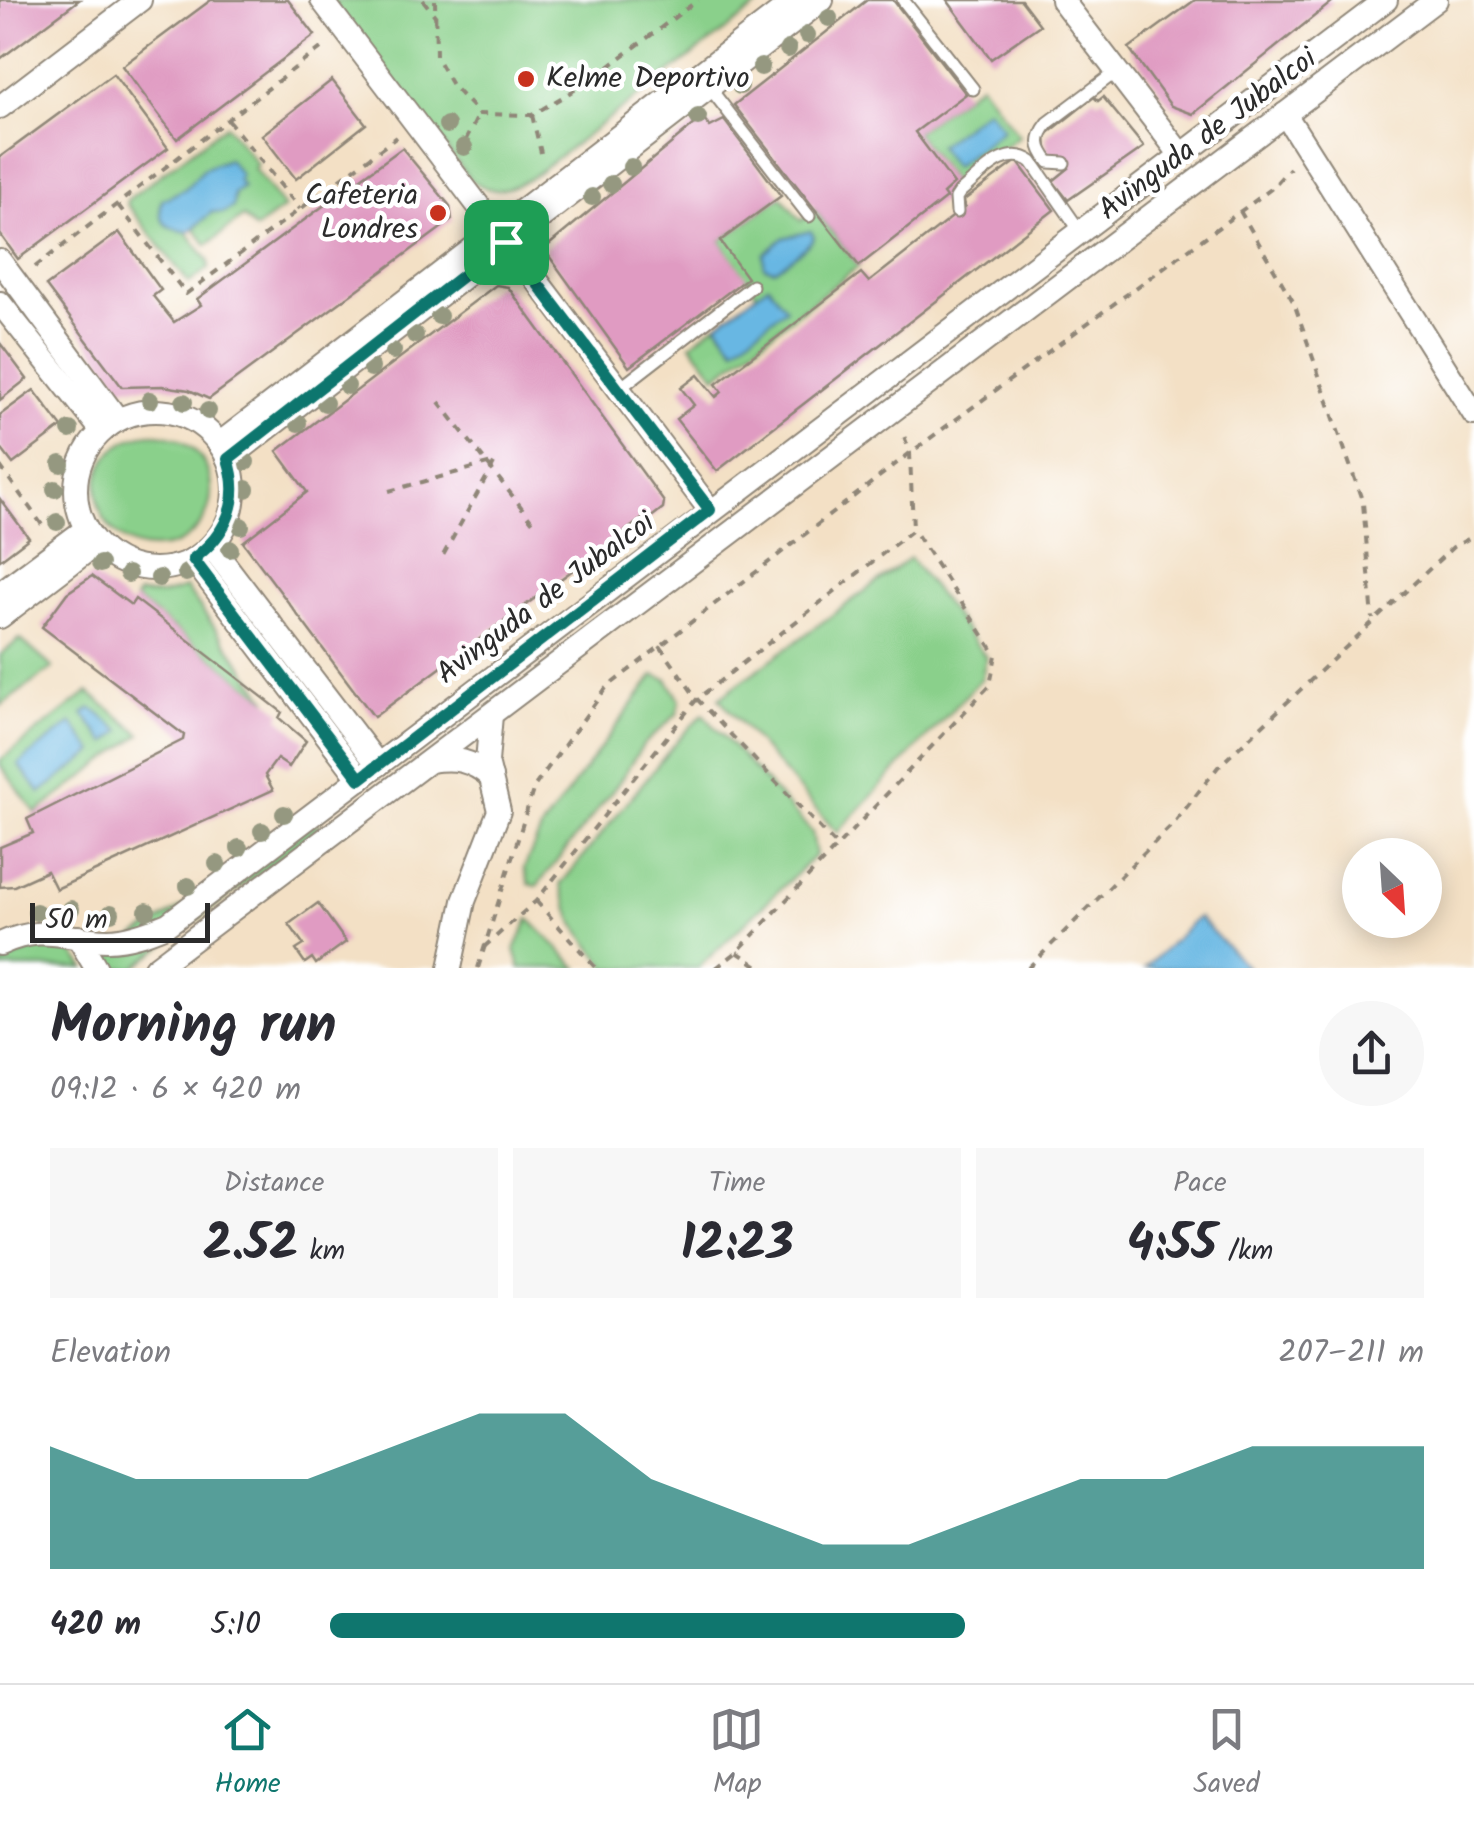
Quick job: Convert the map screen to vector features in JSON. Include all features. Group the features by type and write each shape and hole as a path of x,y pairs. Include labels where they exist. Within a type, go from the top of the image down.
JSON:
{"street":[{"path":"0,106 140,0"},
{"path":"322,0 710,510"},
{"path":"223,452 796,0"},
{"path":"501,235 709,87 822,0"},
{"path":"1062,0 1181,155"},
{"name":"Avinguda de Jubalcoi","path":"0,944 42,932 110,940 144,934 168,924 1386,0"},
{"name":"Avinguda de Jubalcoi","path":"155,968 1436,0"},
{"path":"1285,114 1474,414"},
{"path":"0,260 110,426"},
{"path":"0,303 110,426"},
{"path":"141,413 182,416 203,427 223,452 234,491 231,511 224,528 202,553 160,569 142,568 124,563 91,536 76,494 77,476 90,445 110,426 141,413"},
{"path":"0,593 91,536"},
{"path":"0,617 91,536"},
{"path":"202,553 369,772"},
{"path":"450,968 464,901 499,811 487,762 491,715"},
{"path":"430,761 453,758 476,764 491,776"},
{"path":"78,937 96,968"}],"lane":[{"path":"903,0 973,89"},
{"path":"1064,163 1048,162 1040,151 1041,132 1116,71"},
{"path":"709,87 808,216"},
{"path":"957,212 956,198 960,192 1003,158 1022,155 1032,162 1080,232"},
{"path":"619,389 752,286"}],"path":[{"path":"422,0 436,17"},
{"path":"435,0 436,57 452,84 479,114 532,114 588,82 698,0"},
{"path":"16,281 345,30"},
{"path":"465,141 479,114"},
{"path":"532,114 541,154"},
{"path":"228,120 300,209"},
{"path":"118,204 186,294 416,123"},
{"path":"478,968 534,787 606,688 910,453 1271,189 1308,150"},
{"path":"1240,211 1294,303 1363,503 1374,622"},
{"path":"439,402 536,526"},
{"path":"716,968 736,952 990,684 996,655 913,530 910,453 895,409"},
{"path":"0,466 43,522 47,534"},
{"path":"389,491 489,466"},
{"path":"442,559 489,466"},
{"path":"484,947 536,902 697,699 913,530"},
{"path":"1028,968 1175,822 1218,767 1453,547 1474,536"},
{"path":"660,646 697,699 837,846"},
{"path":"536,902 596,968"},
{"path":"736,952 761,968"}],"green space":[{"name":"Kelme Deportivo","path":"330,0 766,0 529,179 500,190 471,180"},
{"path":"980,84 1019,136 954,184 915,132"},
{"path":"226,125 257,164 254,169 284,208 255,229 243,217 207,245 195,229 205,216 234,200 237,180 233,165 210,167 185,190 162,200 179,230 186,231 208,260 209,268 189,283 127,200"},
{"path":"781,196 801,221 815,210 859,266 716,376 691,344 716,324 735,348 757,294 720,241"},
{"path":"154,434 176,439 194,451 206,469 211,491 206,513 194,531 176,543 154,548 132,543 114,531 102,513 97,491 102,469 114,451 132,439"},
{"path":"910,558 986,657 982,678 837,833 719,698"},
{"path":"186,588 268,701 135,599 138,594 162,595"},
{"path":"20,639 53,668 0,706 0,655"},
{"path":"654,675 667,679 680,700 677,714 643,745 617,785 537,886 529,884 524,868 542,828"},
{"path":"88,692 141,734 36,813 0,760"},
{"path":"703,714 812,832 816,855 698,968 607,968 574,924 560,885"},
{"path":"320,824 134,968 108,968 98,949 115,949"},
{"path":"529,919 578,968 520,968 515,949"},
{"path":"57,945 71,950 85,968 0,968 0,964 38,946"}],"water":[{"path":"987,109 1003,129 954,167 938,146"},
{"path":"228,159 241,175 238,180 243,187 234,194 233,207 223,213 212,212 189,232 165,224 162,200 185,189 205,168"},
{"path":"811,231 814,237 796,255 774,270 764,267 764,254 783,238"},
{"path":"768,285 786,308 735,348 717,324"},
{"path":"91,708 121,731 106,743 83,714"},
{"path":"72,723 94,752 40,793 18,764"},
{"path":"1198,917 1248,968 1145,968"}],"building":[{"path":"0,0 79,0 0,59"},
{"path":"211,0 288,0 315,35 177,139 122,66"},
{"path":"867,0 893,0 966,94 915,132 954,184 943,194 946,198 859,266 734,105"},
{"path":"947,0 1021,0 1040,25 991,59"},
{"path":"1195,0 1332,2 1193,114 1171,106 1129,48"},
{"path":"113,74 168,148 18,259 0,234 0,157"},
{"path":"332,80 366,124 296,179 262,135"},
{"path":"1094,97 1098,101 1103,97 1144,147 1068,200 1053,181 1069,168 1047,151 1046,135"},
{"path":"702,118 710,127 724,120 781,196 720,241 747,278 629,367 544,249"},
{"path":"402,148 450,206 452,220 209,399 189,390 163,386 122,387 46,286 119,232 161,290 153,296 174,322 201,305 197,299"},
{"path":"1017,161 1054,210 717,471 676,419 694,405 681,388 698,375 716,397 722,392 716,384 861,273 869,282 965,207 964,200"},
{"path":"496,285 508,287 664,502 663,508 645,522 642,519 374,717 243,542 307,492 277,451"},
{"path":"0,343 27,379 0,400"},
{"path":"34,390 62,427 13,464 0,447 0,415"},
{"path":"0,499 29,538 0,560"},
{"path":"92,576 131,605 135,599 282,712 279,718 306,741 289,767 277,759 265,775 273,790 56,889 47,871 14,886 0,887 0,847 33,833 27,819 183,740 184,735 42,627 67,593"},
{"path":"318,903 346,942 316,964 312,958 305,963 296,950 304,945 289,924"}],"place":[{"name":"Kelme Deportivo","path":"526,79"},
{"name":"Cafeteria Londres","path":"438,213"}],"route":[{"path":"506,242 710,510 360,779 193,559 218,538 231,511 234,491 228,459 506,242"}]}
